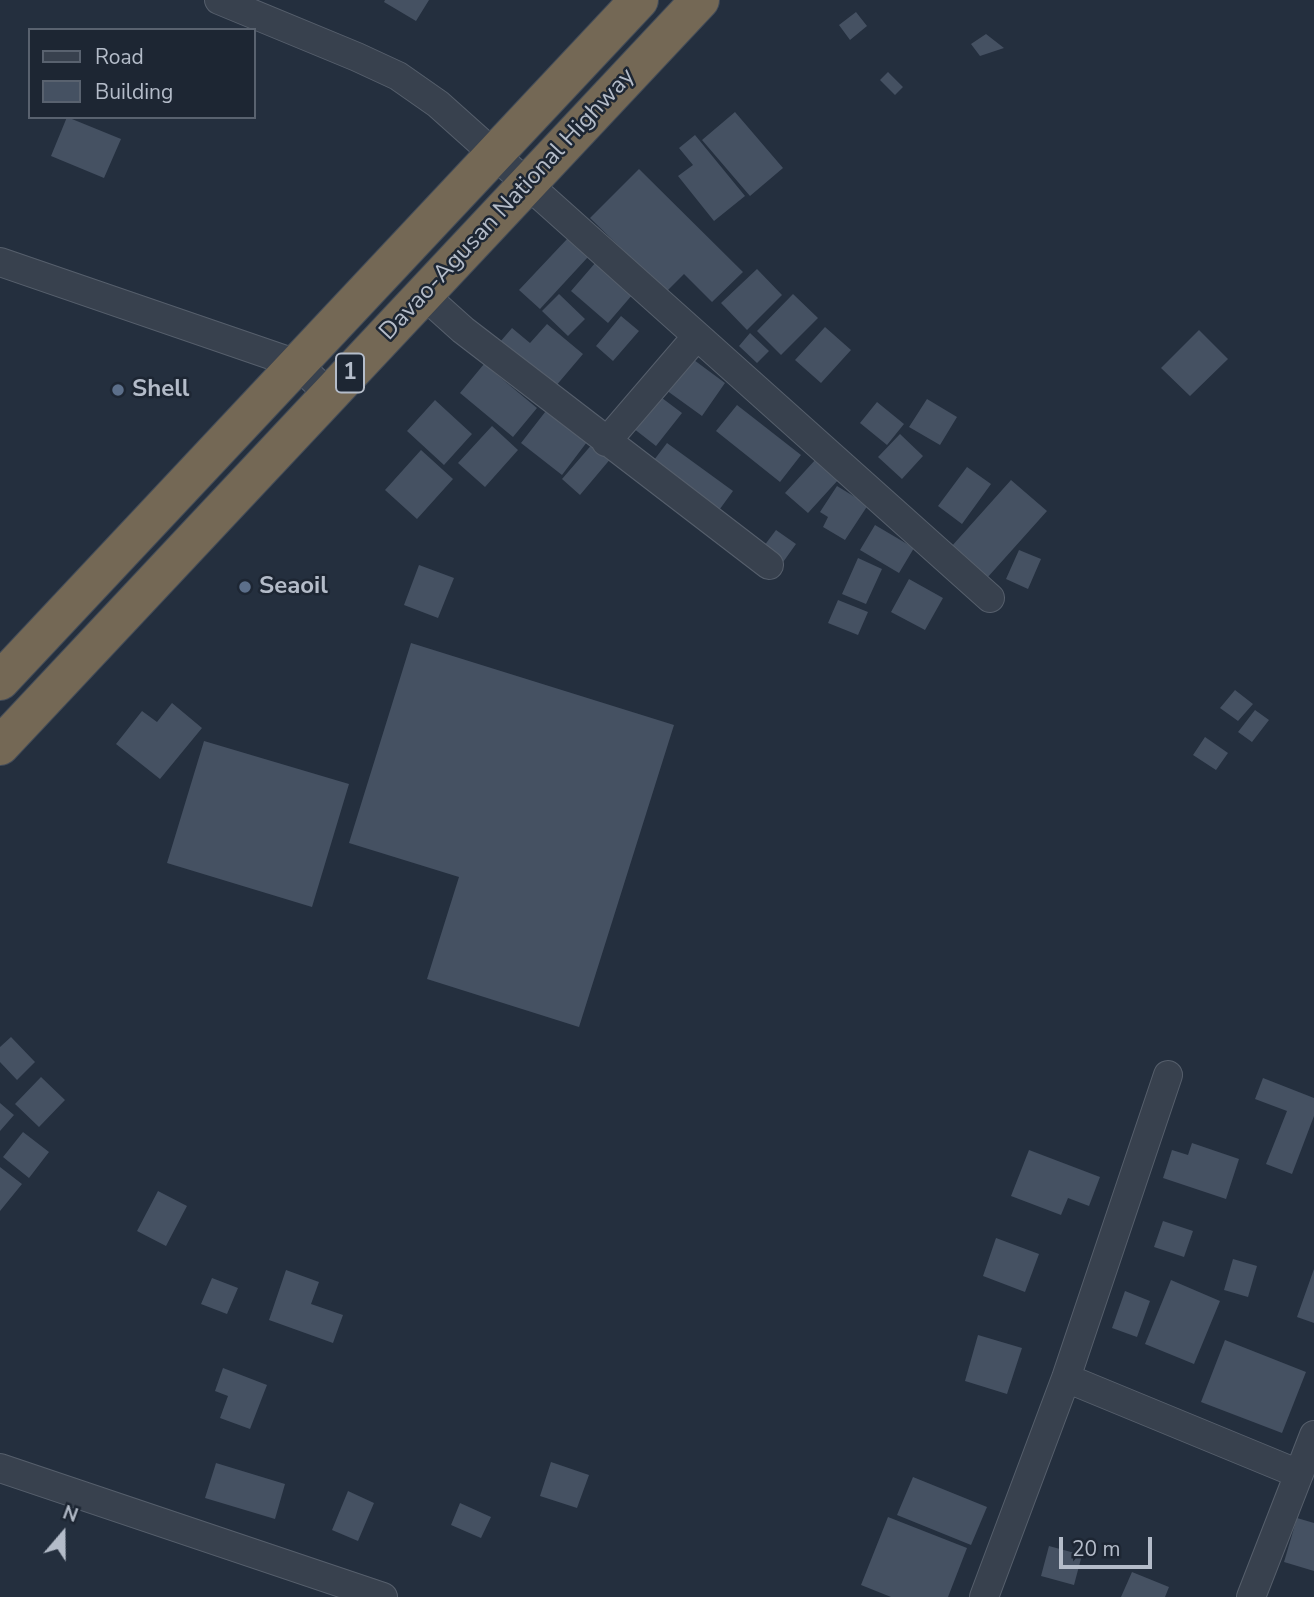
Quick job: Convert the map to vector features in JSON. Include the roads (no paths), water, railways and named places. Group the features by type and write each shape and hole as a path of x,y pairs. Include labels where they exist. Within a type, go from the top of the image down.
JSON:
{"highway":[{"name":"Davao-Agusan National Highway","path":"0,681 639,0"},
{"name":"Davao-Agusan National Highway","path":"0,746 700,0"}],"street":[{"path":"219,0 398,76 438,104 990,598"},
{"path":"0,262 297,364 330,395"},
{"path":"424,295 463,330 769,565"},
{"path":"607,442 697,336"},
{"path":"984,1597 1066,1378 1168,1074"},
{"path":"1066,1378 1299,1474"},
{"path":"1251,1597 1314,1435"},
{"path":"0,1468 383,1597"}],"place":[{"name":"Shell","path":"118,390"},
{"name":"Seaoil","path":"245,587"}]}
